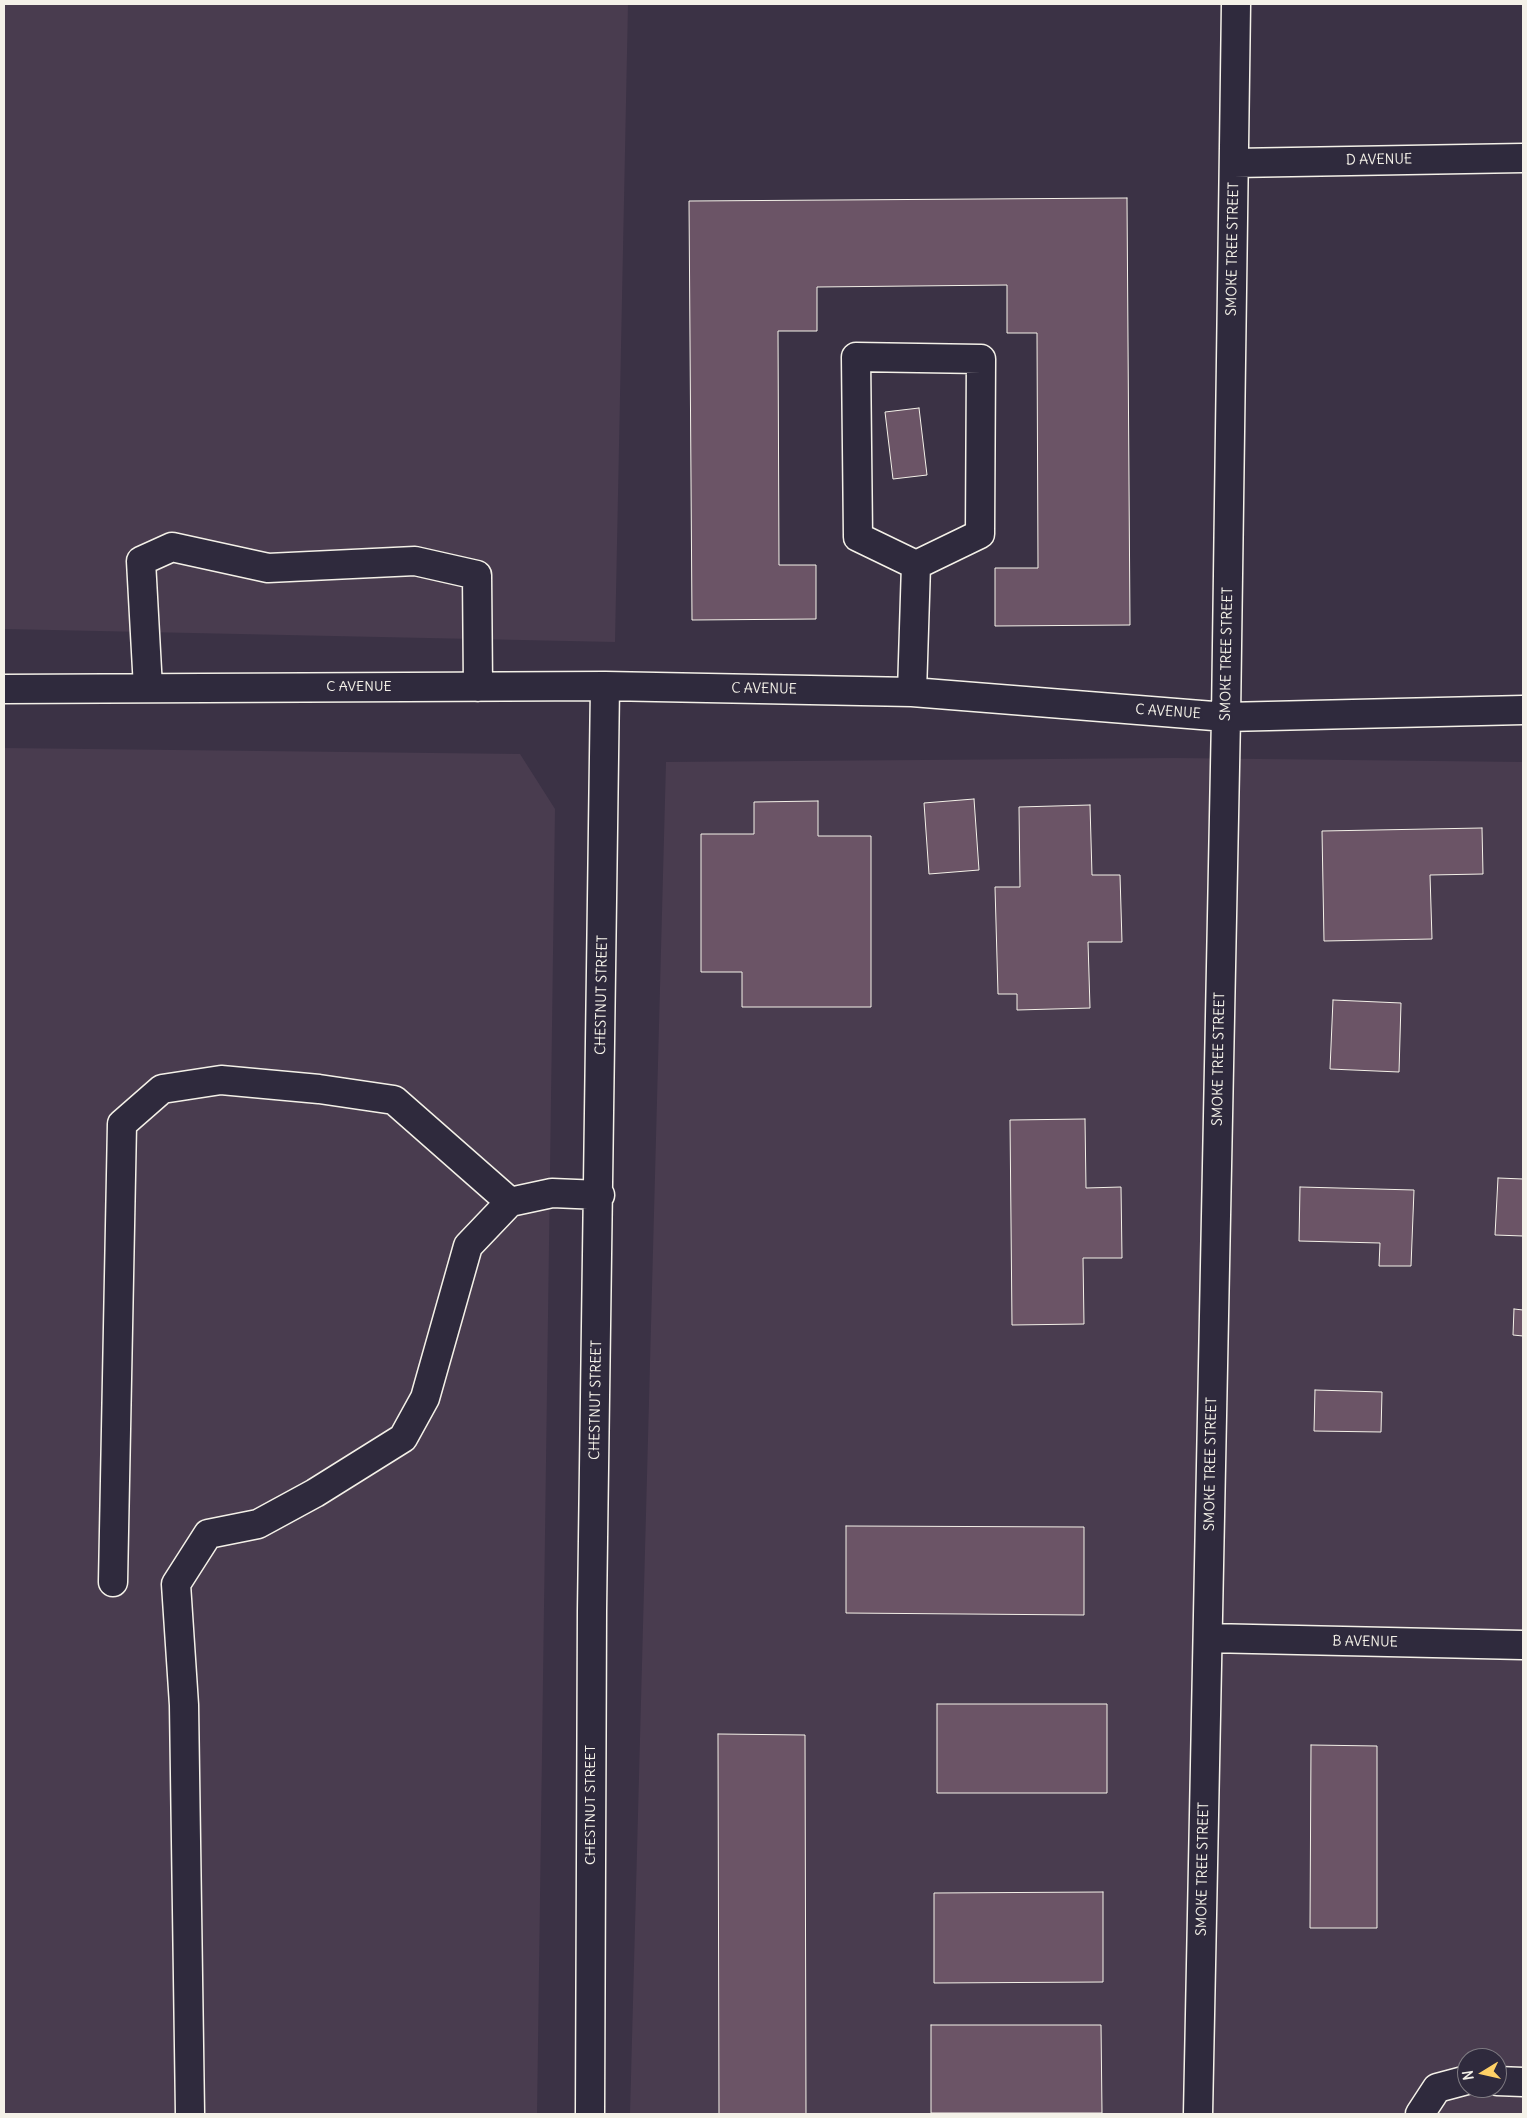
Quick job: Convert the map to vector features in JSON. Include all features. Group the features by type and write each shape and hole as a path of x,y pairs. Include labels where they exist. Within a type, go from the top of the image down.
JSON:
{"street":[{"name":"SMOKE TREE STREET","path":"1198,2114 1226,716 1236,4"},
{"name":"D AVENUE","path":"1234,163 1523,158"},
{"path":"856,357 981,359 980,534 916,565 858,537 856,357"},
{"path":"148,688 141,562 172,547 268,568 415,562 477,575 478,687"},
{"path":"912,692 916,565"},
{"name":"C AVENUE","path":"4,688 605,686 912,692 1226,716 1523,710"},
{"name":"CHESTNUT STREET","path":"590,2114 592,1610 600,1195 605,686"},
{"path":"112,1582 122,1124 162,1089 221,1080 319,1089 394,1100 510,1202"},
{"path":"190,2114 184,1705 176,1584 208,1534 258,1524 315,1493 402,1438 426,1398 468,1246 510,1202 552,1193 600,1195"},
{"name":"B AVENUE","path":"1208,1638 1523,1645"},
{"path":"1507,2081 1523,2082"},
{"path":"1420,2114 1437,2088 1457,2083"}],"shaded area":[{"path":"4,4 628,4 615,642 4,629"},
{"path":"4,748 520,754 555,809 537,2114 4,2114"},
{"path":"1175,758 1523,762 1523,2114 630,2114 666,762"}],"building":[{"path":"1127,198 1130,625 995,626 995,568 1038,568 1037,333 1007,333 1007,285 817,287 817,331 778,331 779,565 816,565 816,619 692,620 689,201"},
{"path":"919,408 927,475 893,479 885,412"},
{"path":"974,799 979,870 929,874 924,803"},
{"path":"818,801 818,836 871,836 871,1007 742,1007 742,972 701,972 701,834 754,834 754,802"},
{"path":"1090,805 1092,875 1120,875 1122,942 1088,942 1090,1008 1017,1010 1017,994 998,994 995,887 1020,887 1019,807"},
{"path":"1482,828 1483,874 1430,875 1432,939 1324,941 1322,831"},
{"path":"1333,1000 1401,1003 1399,1072 1330,1069"},
{"path":"1085,1119 1086,1188 1121,1187 1122,1258 1083,1258 1084,1324 1012,1325 1010,1120"},
{"path":"1498,1178 1523,1179 1523,1236 1495,1235"},
{"path":"1300,1187 1414,1190 1411,1266 1379,1266 1380,1243 1299,1241"},
{"path":"1514,1309 1523,1310 1523,1336 1513,1335"},
{"path":"1315,1390 1382,1392 1381,1432 1314,1431"},
{"path":"846,1526 1084,1527 1084,1615 846,1613"},
{"path":"937,1704 1107,1704 1107,1793 937,1793"},
{"path":"718,1734 805,1735 806,2114 719,2114"},
{"path":"1311,1745 1377,1746 1377,1928 1310,1928"},
{"path":"1103,1892 1103,1982 934,1983 934,1893"},
{"path":"931,2025 1101,2025 1102,2113 931,2113"}]}
